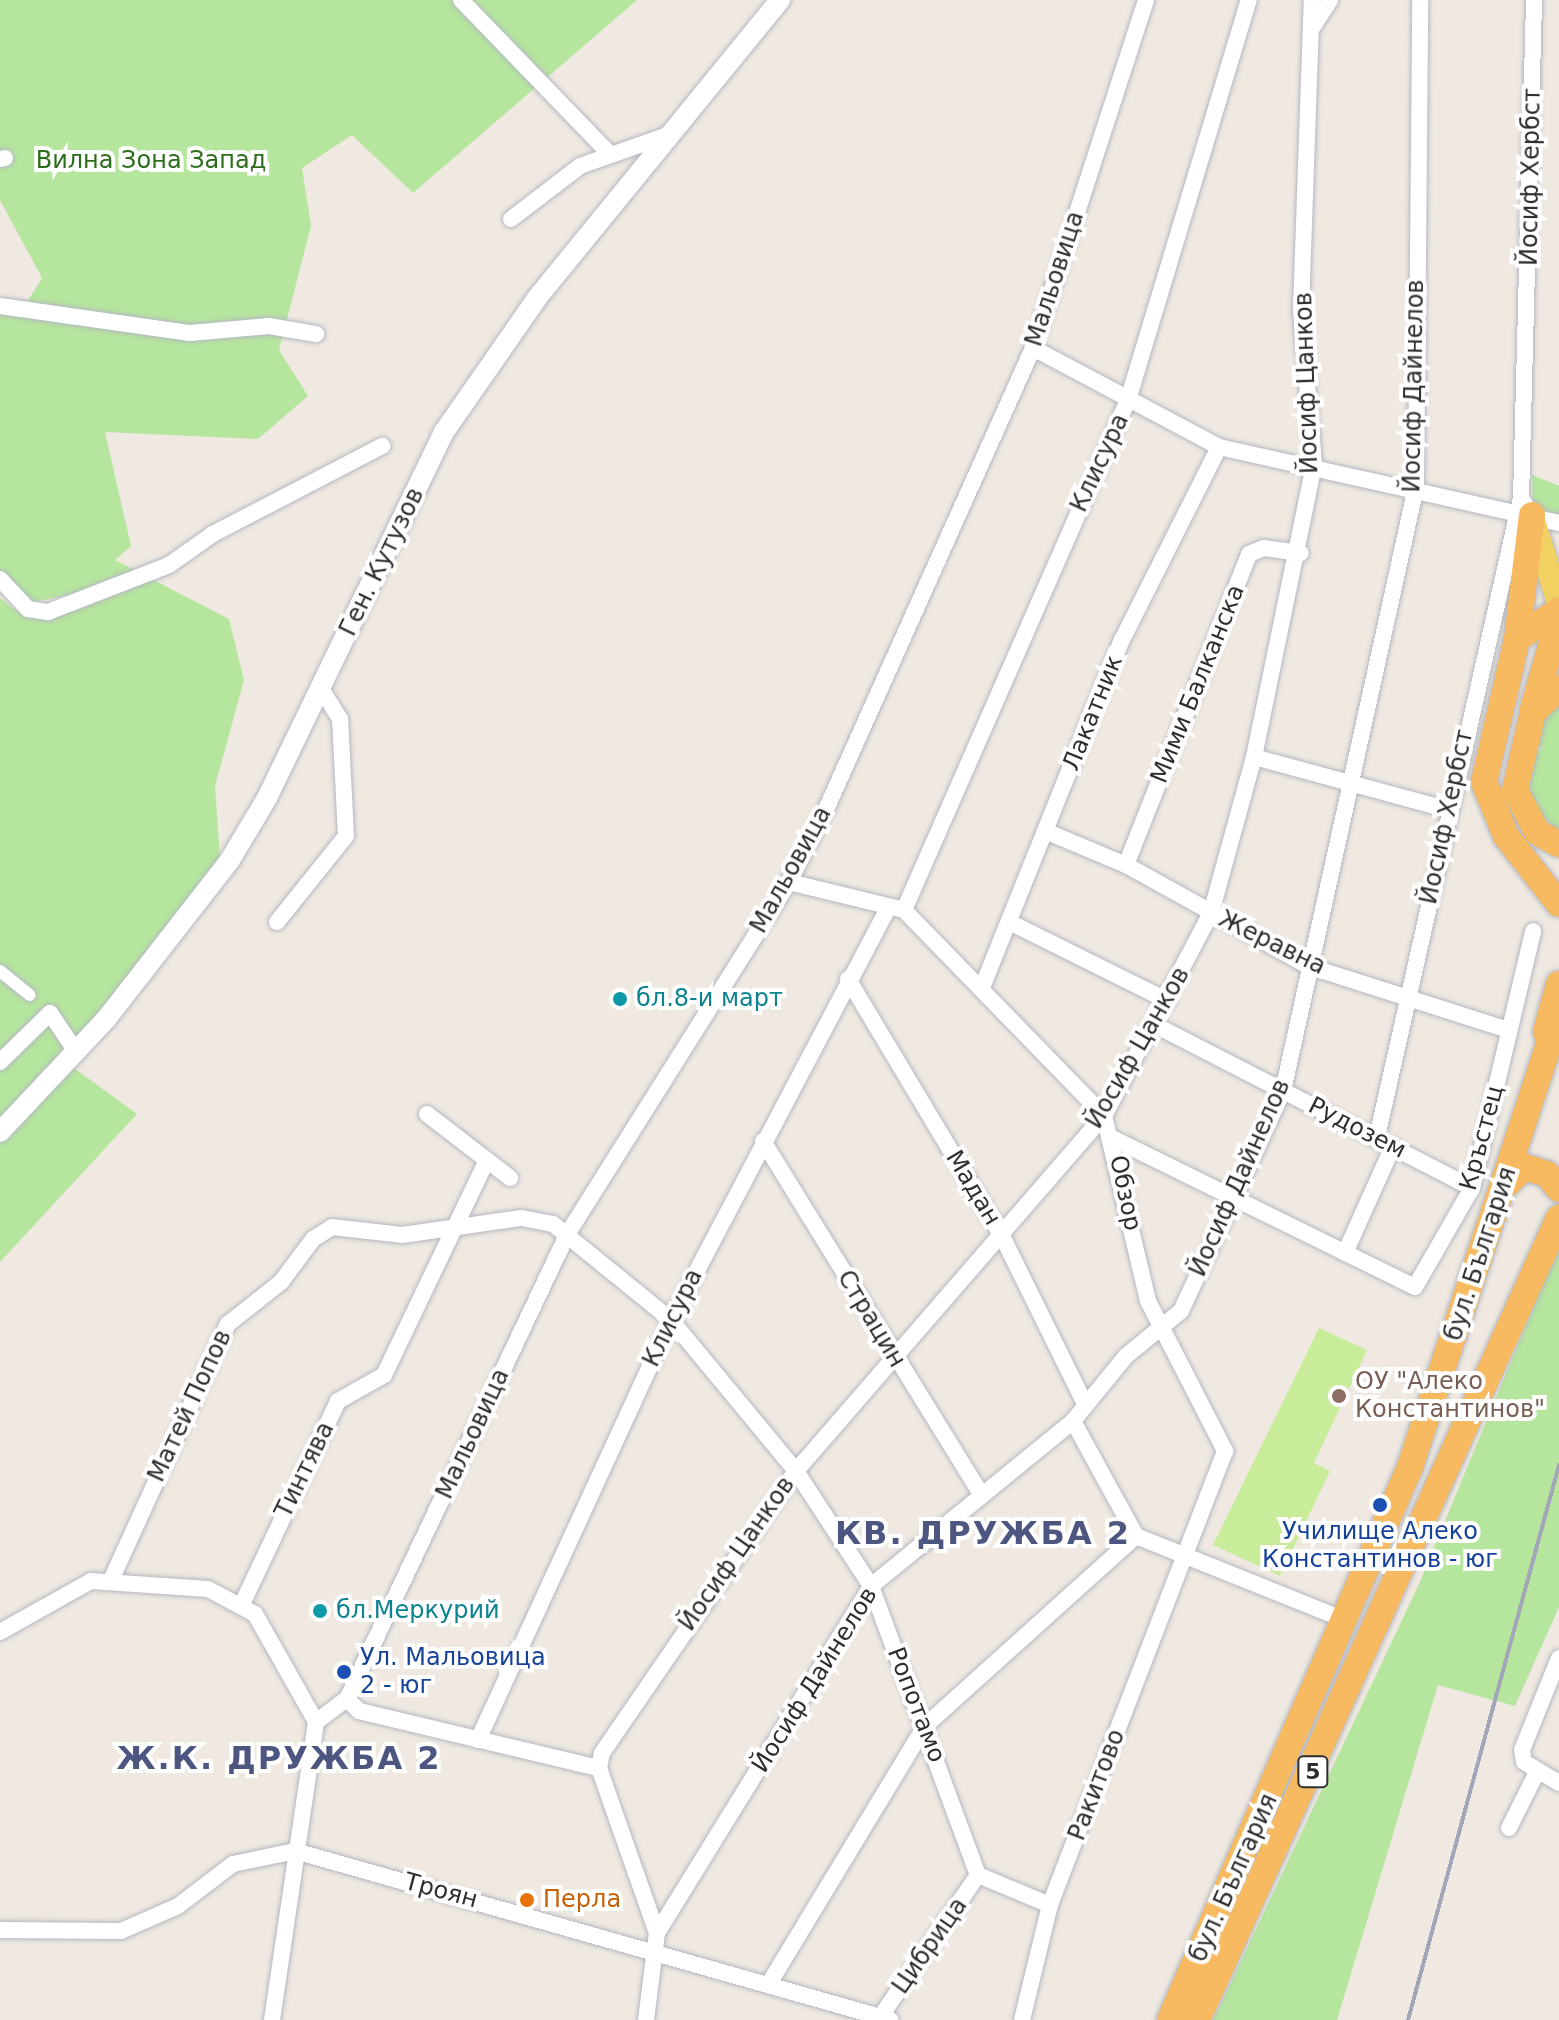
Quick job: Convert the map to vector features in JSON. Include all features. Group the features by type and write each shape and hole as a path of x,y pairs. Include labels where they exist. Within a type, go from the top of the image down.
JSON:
{"highway":[{"path":"1524,509 1517,639 1484,782 1506,836 1559,904"},
{"path":"1517,639 1559,610"},
{"path":"1559,618 1528,728 1515,790 1537,832 1559,844"},
{"path":"1528,728 1542,699 1559,688"},
{"path":"1538,1083 1559,984"},
{"name":"бул. България","path":"1170,2020 1410,1467 1559,1015"},
{"path":"1519,1137 1539,1161 1559,1165"},
{"path":"1503,1189 1525,1167 1547,1174 1559,1189"},
{"name":"бул. България","path":"1197,2020 1559,1218"}],"main road":[{"path":"1524,509 1559,572"},
{"path":"1524,509 1559,603"}],"street":[{"path":"461,0 608,152"},
{"name":"Мальовица","path":"347,1699 568,1233 789,882 1033,348 1146,0"},
{"name":"Клисура","path":"478,1740 671,1320 848,979 896,908 1128,400 1249,0"},
{"name":"Йосиф Цанков","path":"599,1768 624,1715 796,1471 1104,1116 1168,1001 1211,913 1254,757 1301,553 1314,465 1301,309 1312,0"},
{"path":"1312,28 1330,0"},
{"name":"Йосиф Дайнелов","path":"646,2020 655,1941 871,1586 1073,1421 1085,1404 1181,1311 1283,1091 1308,966 1352,782 1416,487 1420,0"},
{"name":"Йосиф Хербст","path":"1377,1137 1449,810 1524,509 1534,0"},
{"name":"Ген. Кутузов","path":"0,1132 77,1053 230,860 321,688 444,432 537,298 778,1"},
{"path":"511,219 608,152 674,132"},
{"path":"0,306 190,333 269,326 316,334"},
{"path":"1033,348 1219,447 1524,509 1559,523"},
{"path":"0,579 28,609 48,612 169,565 213,534 382,446"},
{"name":"Лакатник","path":"983,985 1011,923 1122,640 1219,447"},
{"name":"Мими Балканска","path":"1126,865 1249,554 1264,548 1301,553"},
{"path":"277,922 346,836 340,719 321,688"},
{"path":"1254,757 1449,810"},
{"name":"Жеравна","path":"1045,831 1126,865 1308,966 1509,1030"},
{"name":"Обзор","path":"789,882 896,908 983,985 1104,1116 1114,1139 1148,1301 1164,1326 1226,1457 1186,1555"},
{"path":"1011,923 1168,1001"},
{"name":"Кръстец","path":"1345,1253 1415,1287 1472,1188 1533,931"},
{"path":"0,971 30,995"},
{"name":"Мадан","path":"848,979 1002,1236 1085,1404"},
{"path":"0,1062 50,1013 77,1053"},
{"name":"Рудозем","path":"1155,1025 1472,1188"},
{"path":"427,1114 510,1178"},
{"path":"1114,1139 1345,1253 1393,1146"},
{"name":"Страцин","path":"763,1141 893,1357 982,1495"},
{"name":"Тинтява","path":"243,1602 338,1401 384,1375 451,1229 487,1160"},
{"name":"Матей Попов","path":"112,1578 239,1312 281,1282 313,1239 332,1227 402,1235 522,1218 568,1233"},
{"name":"Ропотамо","path":"568,1233 671,1320 796,1471 871,1586 978,1875"},
{"path":"1073,1421 1136,1536 1345,1620"},
{"path":"770,1982 925,1726 1136,1536"},
{"name":"Ракитово","path":"1022,2020 1050,1905 1186,1555"},
{"path":"0,1632 76,1586 112,1578 184,1583 243,1602 316,1722 272,2020"},
{"path":"1509,1828 1531,1767 1524,1734 1559,1658"},
{"path":"316,1722 347,1699 359,1711 599,1768 655,1941"},
{"path":"1531,1767 1559,1783"},
{"name":"Троян","path":"0,1930 121,1931 178,1906 233,1864 295,1851 655,1941 770,1982 886,2018"},
{"path":"978,1875 1050,1905"},
{"name":"Цибрица","path":"886,2018 978,1875"}],"green space":[{"name":"Вилна Зона Запад","path":"0,0 637,0 413,193 352,135 302,168 311,226 279,350 308,396 258,439 105,432 131,546 115,560 229,619 244,680 215,786 220,858 67,1063 137,1114 0,1262 0,598 22,615 71,602 68,595 29,603 0,572 0,303 27,302 42,278 0,200"},
{"path":"1532,475 1559,486 1559,516 1533,509"},
{"path":"1559,702 1559,832 1533,808 1525,786 1533,751 1543,749 1535,746 1542,717"},
{"path":"1559,1245 1559,1607 1515,1706 1438,1685 1337,2020 1213,2020 1419,1584"},
{"path":"1319,1328 1367,1350 1314,1463 1330,1471 1280,1576 1213,1545"}],"railway":[{"path":"1408,2020 1559,1465"}],"place":[{"name":"бл.8-и март","path":"620,999"},
{"name":"ОУ \"Алеко Константинов\"","path":"1339,1396"},
{"name":"Училище Алеко Константинов - юг","path":"1380,1505"},
{"name":"бл.Меркурий","path":"320,1611"},
{"name":"Ул. Мальовица 2 - юг","path":"344,1672"},
{"name":"Перла","path":"527,1900"}],"district":[{"name":"КВ. ДРУЖБА 2","path":"983,1533"},
{"name":"Ж.К. ДРУЖБА 2","path":"279,1758"}]}
